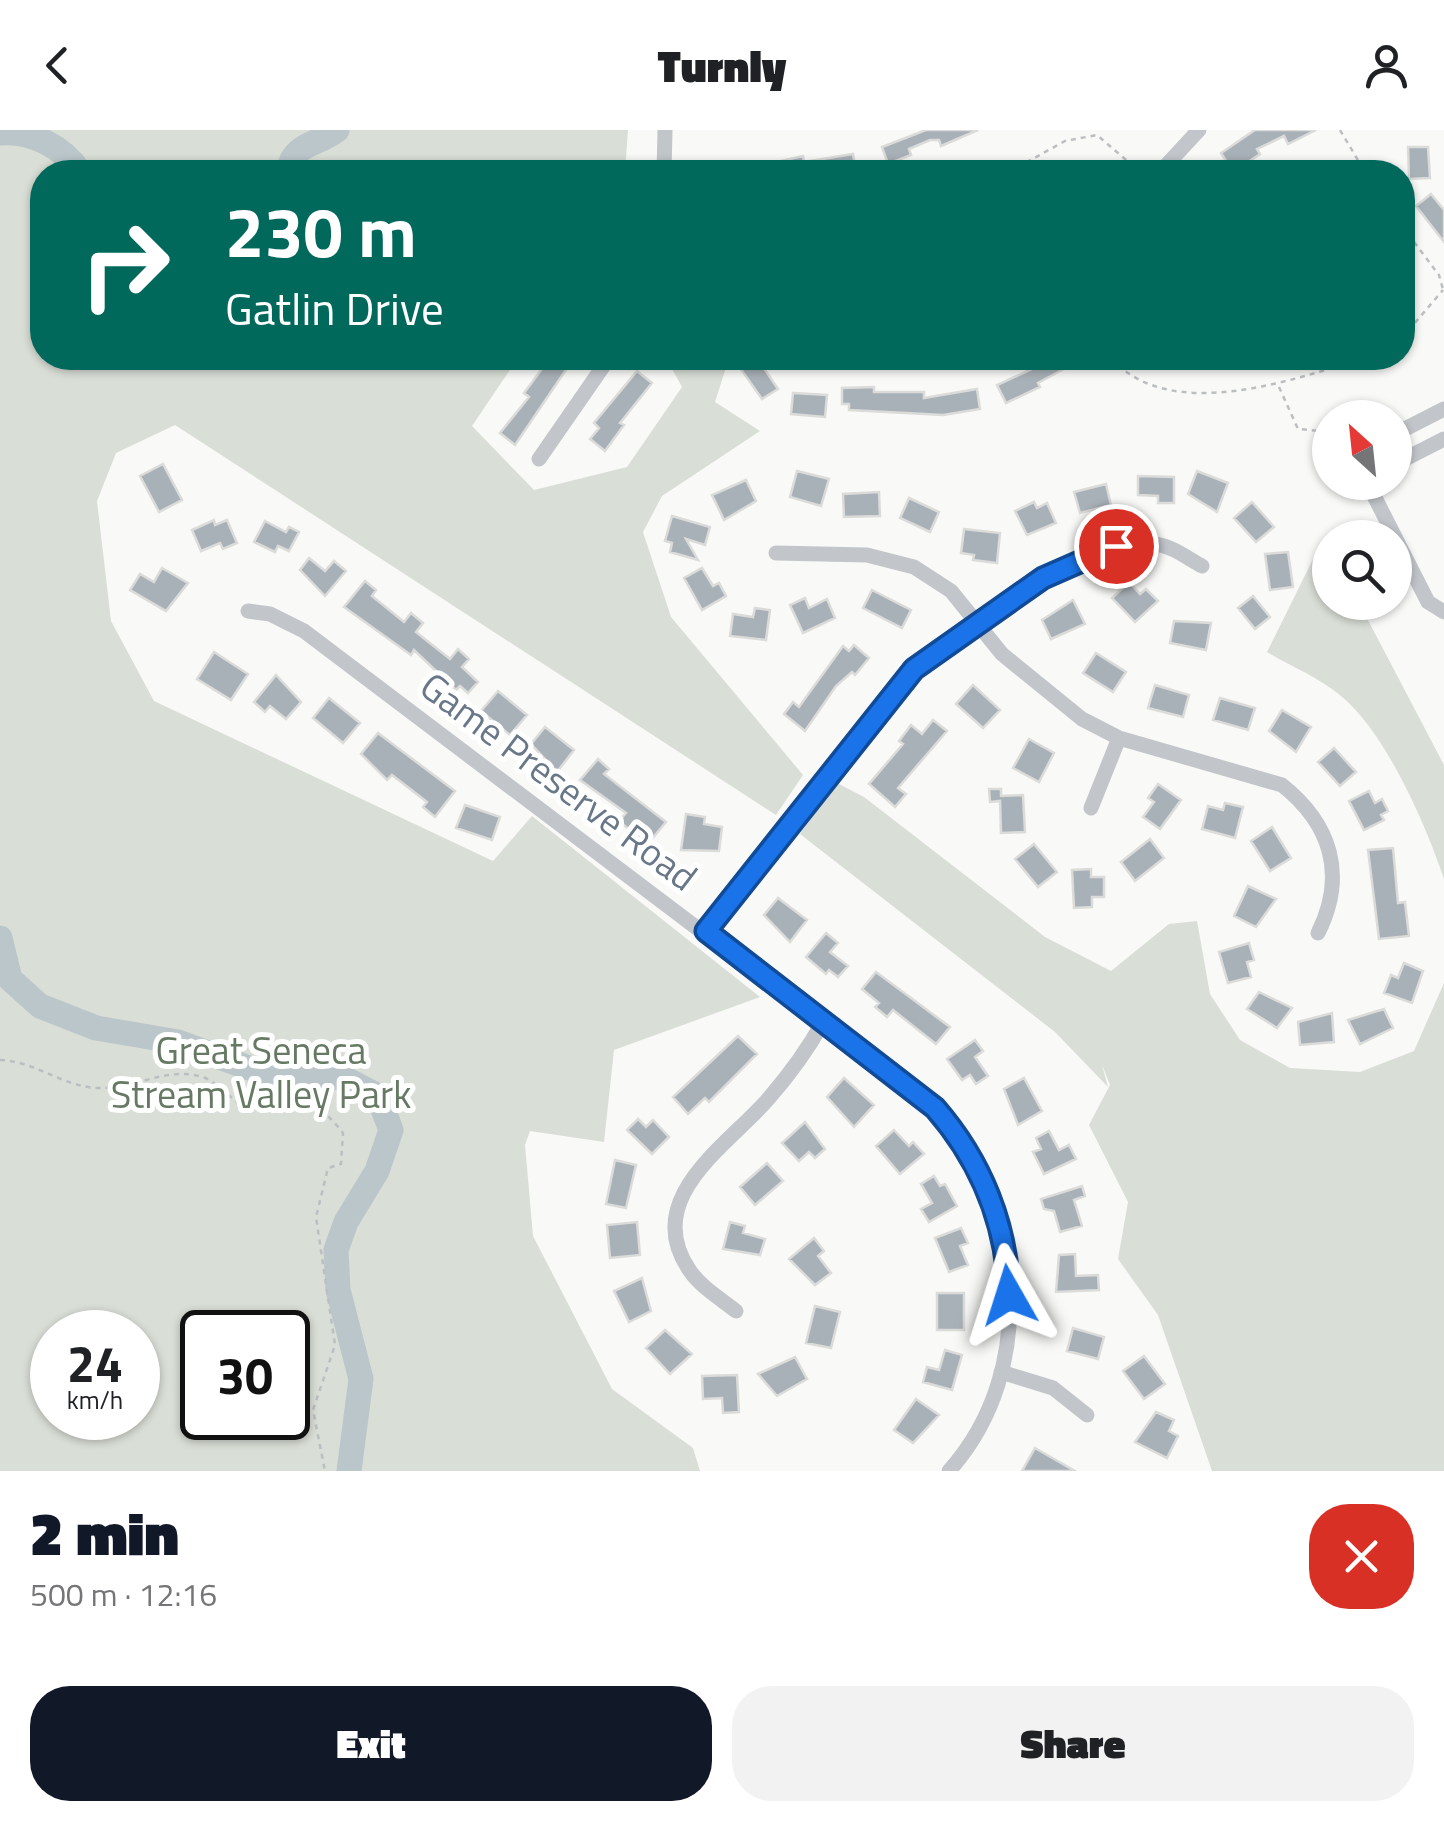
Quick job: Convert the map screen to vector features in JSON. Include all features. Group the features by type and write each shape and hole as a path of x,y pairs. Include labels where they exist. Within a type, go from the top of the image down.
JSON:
{"street":[{"path":"664,160 665,130"},
{"path":"1171,160 1198,130"},
{"path":"539,458 601,370"},
{"path":"1412,425 1444,409"},
{"path":"1412,455 1444,439"},
{"path":"1376,500 1428,602 1444,612"},
{"path":"706,931 891,694 914,669 977,620 1043,578 1116,546 1154,544 1202,566"},
{"path":"776,552 867,555 914,567 951,591 1002,654 1048,696 1119,738 1282,784 1319,824 1330,858 1333,904 1318,933"},
{"name":"Game Preserve Road","path":"248,612 270,614 304,631 706,931 935,1108 974,1161 996,1212 1008,1267 1010,1323 1001,1372 988,1411 964,1454 949,1471"},
{"path":"1091,808 1119,738"},
{"path":"736,1312 686,1266 677,1235 682,1201 702,1162 768,1100 822,1022"},
{"path":"1001,1372 1053,1388 1087,1415"}],"path":[{"path":"1340,130 1358,160"},
{"path":"1031,160 1066,141 1096,135 1126,160"},
{"path":"1415,243 1439,275 1444,291 1415,323"},
{"path":"1126,370 1175,392 1278,384 1325,370"},
{"path":"1278,384 1298,429 1312,430"},
{"path":"0,1060 18,1060 86,1087 110,1089 174,1073 206,1078 240,1105 302,1097 324,1109 343,1133 341,1164 328,1168 323,1178 316,1217 335,1345 313,1410 324,1471"}],"green space":[{"name":"Great Seneca Stream Valley Park","path":"0,130 628,130 626,160 30,160 30,370 510,370 472,426 534,490 627,467 682,387 673,370 725,370 715,402 760,431 662,496 643,532 671,617 803,775 776,815 175,425 116,453 97,501 111,621 154,701 493,861 532,816 760,997 614,1050 604,1142 530,1131 525,1145 533,1236 612,1389 693,1448 700,1471 0,1471"},
{"path":"1312,561 1312,620 1368,620 1444,765 1444,879 1427,833 1389,756 1358,712 1333,690 1267,652"},
{"path":"837,783 864,797 1045,937 1111,971 1169,924 1197,921 1210,994 1240,1040 1290,1068 1360,1072 1414,1051 1444,983 1444,1471 1212,1471 1158,1315 1118,1259 1128,1202 1089,1125 1110,1085 1102,1065 1108,1087 1055,1032 800,834"}],"building":[{"path":"926,130 978,130 941,146 939,140 930,140 909,149 911,155 898,160 887,160 882,147"},
{"path":"1255,130 1316,130 1288,144 1284,136 1257,149 1260,154 1251,160 1225,160 1221,153"},
{"path":"1408,147 1428,147 1430,178 1415,179 1415,160 1408,160"},
{"path":"853,154 854,160 816,160"},
{"path":"1431,194 1444,210 1444,242 1416,206"},
{"path":"541,370 566,370 515,445 500,433 529,397 524,393"},
{"path":"741,370 765,370 778,389 762,399"},
{"path":"1030,370 1062,370 1038,383 1040,387 1006,403 997,385"},
{"path":"637,371 652,383 620,423 624,425 605,451 590,439 599,428 594,423"},
{"path":"874,387 874,392 924,392 924,398 977,389 980,409 943,415 849,410 849,404 842,404 842,388"},
{"path":"793,393 827,395 825,417 791,414"},
{"path":"163,464 182,500 159,512 140,476"},
{"path":"797,471 829,479 821,506 790,497"},
{"path":"1197,471 1228,483 1217,512 1188,494"},
{"path":"1138,476 1174,477 1174,503 1158,503 1158,496 1138,495"},
{"path":"746,480 756,501 724,520 712,495"},
{"path":"1106,484 1111,505 1080,513 1074,492"},
{"path":"879,492 880,516 844,517 843,494"},
{"path":"909,498 939,512 930,532 900,518"},
{"path":"1034,502 1037,508 1047,503 1056,523 1027,535 1015,511"},
{"path":"1252,502 1274,527 1256,542 1234,518"},
{"path":"672,516 710,527 705,545 686,539 698,560 670,552 672,543 665,541"},
{"path":"214,520 215,525 227,520 237,543 223,549 220,543 201,551 192,530"},
{"path":"265,521 286,532 289,527 299,532 289,551 278,546 275,552 254,542"},
{"path":"964,529 1000,533 997,563 973,560 974,555 961,553"},
{"path":"1288,552 1293,587 1270,590 1265,554"},
{"path":"309,558 325,571 334,561 346,571 325,596 300,570"},
{"path":"162,568 188,583 166,611 130,590 140,574 154,582"},
{"path":"702,568 713,586 719,583 726,596 702,610 684,578"},
{"path":"365,581 376,590 372,596 404,622 411,613 423,623 416,632 450,659 458,649 469,659 462,667 478,682 468,693 460,686 456,690 414,650 411,655 344,607"},
{"path":"1129,582 1140,594 1146,589 1158,601 1135,622 1112,598"},
{"path":"872,590 911,610 902,628 863,608"},
{"path":"1253,596 1270,617 1255,629 1238,608"},
{"path":"805,598 809,608 827,599 835,618 803,633 790,605"},
{"path":"1073,600 1085,624 1051,639 1042,620"},
{"path":"755,608 770,610 766,640 730,636 733,614 753,617"},
{"path":"1174,621 1211,623 1206,650 1170,643"},
{"path":"854,645 869,658 855,675 852,672 836,686 805,731 784,714 793,702 799,707 843,646 849,651"},
{"path":"214,652 248,674 231,700 197,679"},
{"path":"1096,653 1126,672 1113,692 1083,673"},
{"path":"276,675 301,702 286,719 270,706 265,712 254,702"},
{"path":"973,685 1000,710 983,728 956,704"},
{"path":"1155,685 1189,695 1183,717 1148,708"},
{"path":"498,691 527,715 510,735 481,711"},
{"path":"329,698 360,723 343,743 313,718"},
{"path":"1220,698 1255,708 1248,730 1213,720"},
{"path":"1282,710 1311,727 1296,752 1269,731"},
{"path":"933,720 947,731 898,788 906,794 895,807 869,784 903,744 899,741 911,725 922,734"},
{"path":"545,727 574,750 557,772 531,744"},
{"path":"378,733 455,791 435,817 423,807 427,802 392,775 387,780 361,754"},
{"path":"1029,739 1054,753 1039,782 1013,768"},
{"path":"1334,748 1356,772 1340,786 1318,762"},
{"path":"598,759 609,769 604,774 666,822 651,840 641,833 638,837 619,821 626,813 580,780"},
{"path":"1158,784 1181,800 1160,829 1143,817 1154,802 1148,798"},
{"path":"989,789 1001,789 1001,796 1023,795 1025,832 1001,833 1000,801 990,802"},
{"path":"1369,791 1375,803 1382,799 1388,811 1381,815 1384,820 1364,830 1349,801"},
{"path":"1225,803 1243,807 1235,838 1202,829 1208,806 1223,810"},
{"path":"465,805 500,817 492,840 456,828"},
{"path":"686,814 705,817 704,824 722,827 719,851 681,850"},
{"path":"1272,827 1291,858 1270,871 1251,841"},
{"path":"1150,839 1164,858 1135,881 1121,862"},
{"path":"1034,844 1057,872 1038,887 1015,859"},
{"path":"1393,848 1398,903 1405,902 1409,936 1379,939 1368,850"},
{"path":"1091,869 1091,877 1104,877 1104,897 1092,897 1092,907 1074,908 1072,870"},
{"path":"1248,886 1276,899 1256,927 1234,916"},
{"path":"778,898 807,920 790,942 764,915"},
{"path":"826,933 838,943 830,952 848,966 838,977 829,970 826,974 806,957"},
{"path":"1249,943 1254,960 1247,962 1251,977 1228,983 1219,952"},
{"path":"1404,963 1423,971 1412,1003 1384,993 1391,975 1398,978"},
{"path":"876,972 950,1027 936,1044 893,1010 887,1017 875,1007 879,1003 862,989"},
{"path":"1259,992 1292,1008 1277,1028 1247,1009"},
{"path":"1384,1009 1393,1028 1360,1044 1348,1020"},
{"path":"1332,1013 1334,1042 1300,1045 1298,1022"},
{"path":"738,1036 757,1054 709,1102 705,1098 688,1114 673,1097"},
{"path":"975,1040 983,1051 975,1057 988,1076 976,1084 970,1075 962,1080 947,1059"},
{"path":"844,1078 874,1105 854,1127 827,1097"},
{"path":"1024,1078 1042,1111 1018,1125 1004,1089"},
{"path":"638,1119 646,1127 653,1120 669,1137 652,1154 627,1130"},
{"path":"805,1122 825,1149 815,1158 809,1152 799,1161 782,1143"},
{"path":"894,1130 909,1146 913,1142 924,1154 900,1174 876,1146"},
{"path":"1049,1131 1059,1150 1069,1145 1076,1159 1044,1174 1033,1152 1041,1149 1036,1138"},
{"path":"615,1160 636,1165 626,1208 606,1204"},
{"path":"767,1163 783,1181 755,1205 740,1187"},
{"path":"934,1176 940,1186 945,1184 957,1206 929,1222 921,1209 932,1203 921,1184"},
{"path":"1082,1186 1085,1196 1074,1200 1082,1226 1060,1232 1054,1211 1044,1209 1041,1199"},
{"path":"637,1222 640,1255 610,1258 607,1225"},
{"path":"730,1222 745,1226 743,1233 765,1239 760,1255 723,1249"},
{"path":"961,1228 968,1243 960,1246 968,1265 949,1272 935,1238"},
{"path":"814,1238 824,1251 818,1256 831,1273 815,1285 789,1259"},
{"path":"1075,1254 1076,1276 1098,1275 1099,1290 1056,1292 1059,1255"},
{"path":"642,1278 651,1311 629,1322 614,1291"},
{"path":"937,1293 964,1293 964,1330 937,1330"},
{"path":"815,1306 840,1312 831,1348 806,1343"},
{"path":"1073,1328 1104,1337 1098,1359 1067,1351"},
{"path":"665,1330 692,1354 670,1374 646,1348"},
{"path":"945,1350 962,1355 952,1390 923,1382 927,1367 939,1370"},
{"path":"1144,1356 1165,1384 1144,1399 1123,1371"},
{"path":"795,1357 807,1379 777,1396 758,1374"},
{"path":"737,1375 739,1412 723,1413 722,1398 703,1399 702,1376"},
{"path":"916,1399 939,1415 913,1443 894,1430"},
{"path":"1156,1412 1174,1420 1169,1431 1178,1436 1167,1458 1135,1442"},
{"path":"1035,1448 1075,1471 1022,1471"}],"waterway":[{"path":"292,160 300,150 337,130"},
{"path":"0,133 34,137 70,160"},
{"path":"0,938 10,979 40,1006 96,1028 178,1042 285,1081 310,1076 344,1078 378,1096 391,1130 377,1171 346,1222 336,1250 338,1290 361,1379 349,1471"}],"route":[{"path":"1009,1295 1008,1267 996,1212 957,1133 935,1108 706,931 914,669 977,620 1043,578 1116,546"}]}
